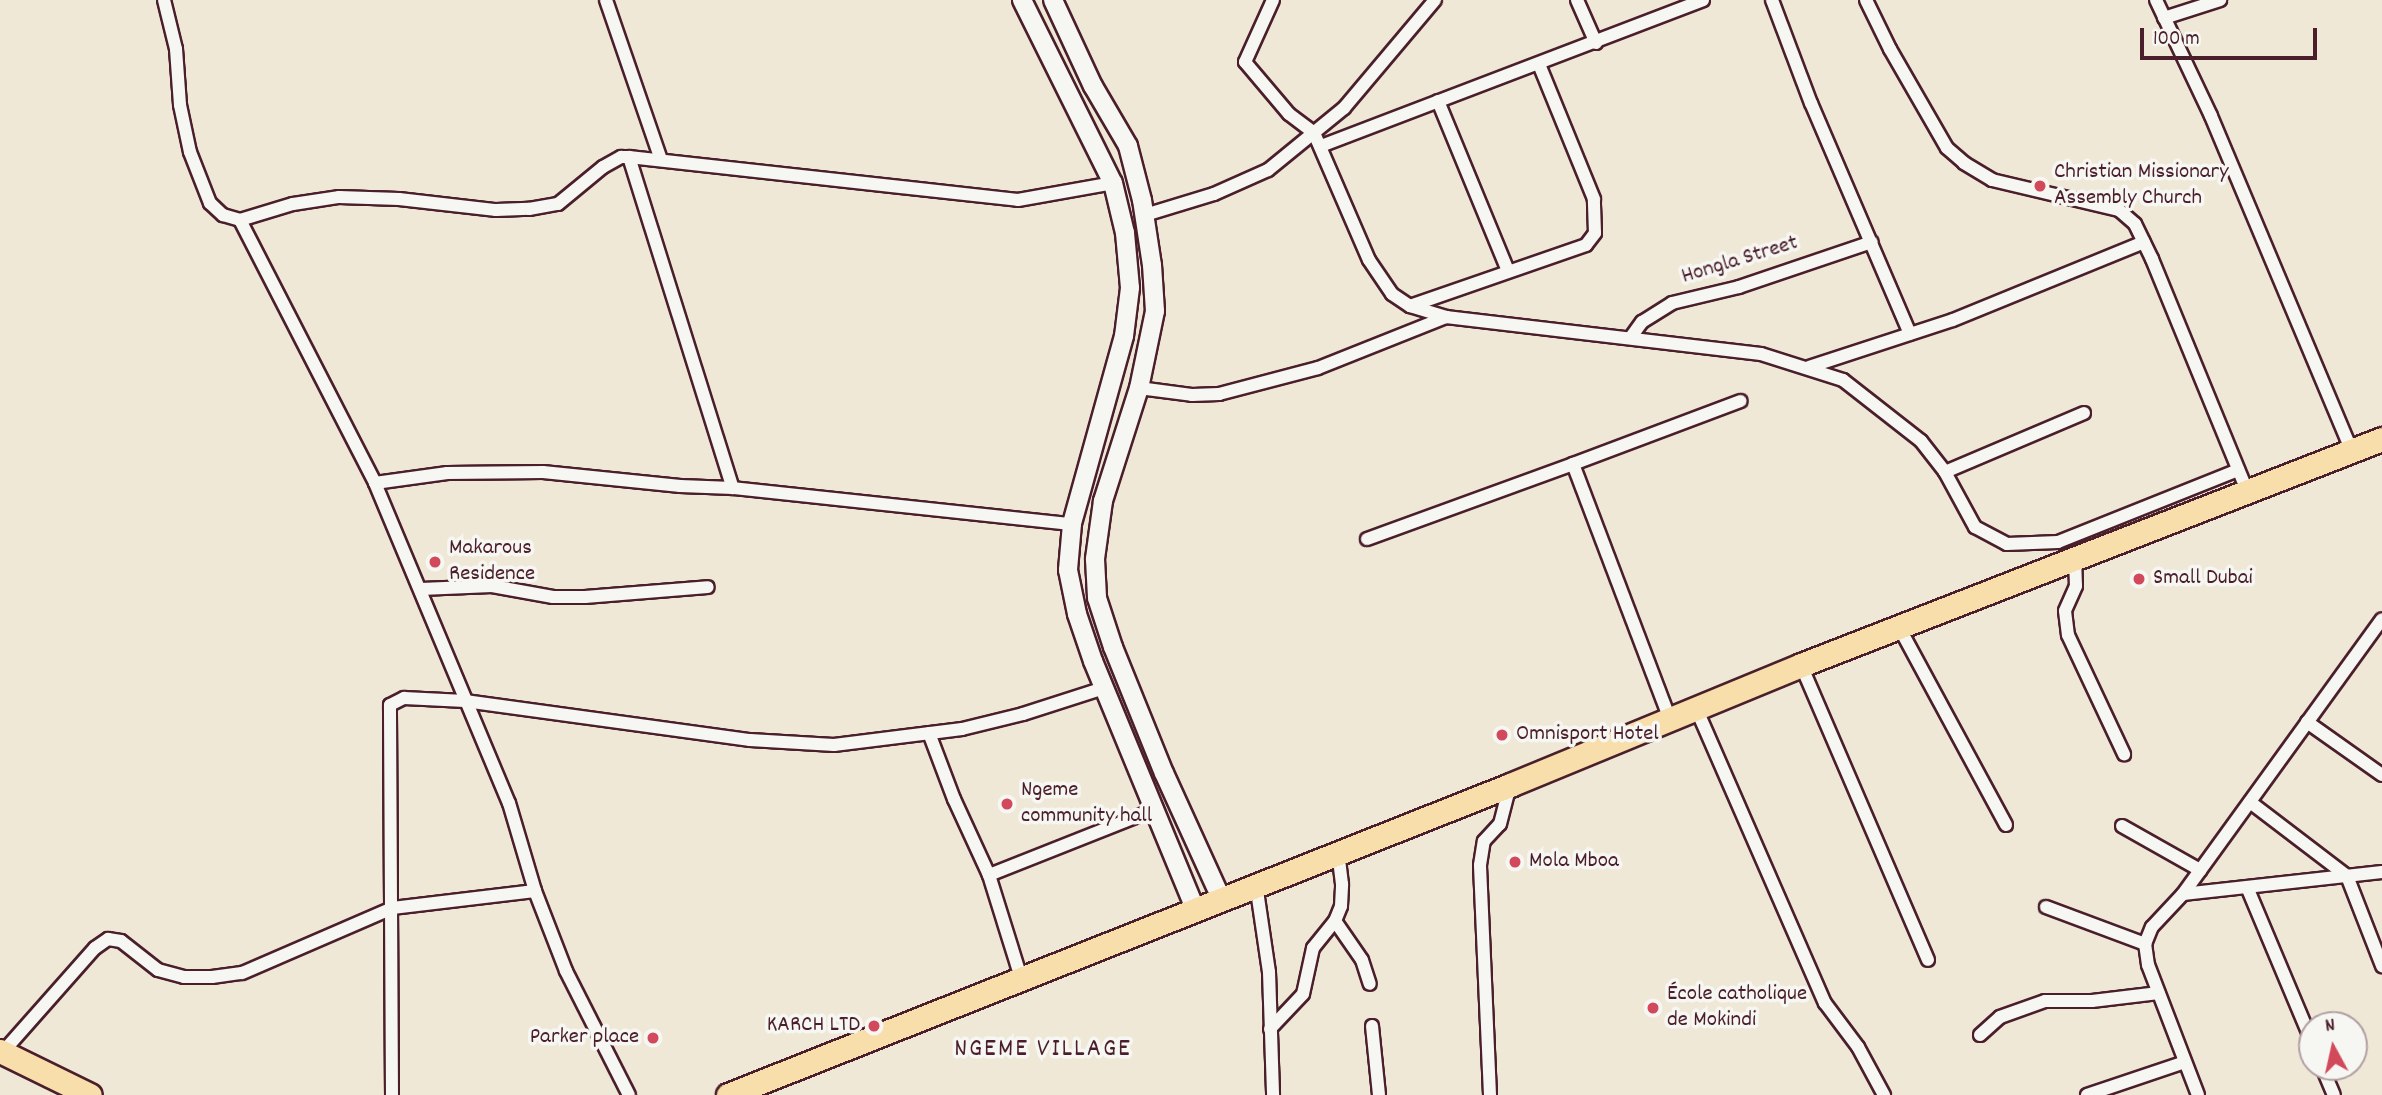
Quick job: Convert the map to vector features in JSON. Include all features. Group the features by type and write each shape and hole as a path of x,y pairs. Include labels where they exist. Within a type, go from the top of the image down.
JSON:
{"highway":[{"path":"727,1095 2075,558 2242,480 2352,452 2382,439"},
{"path":"1,1052 90,1095"}],"main road":[{"path":"1022,0 1113,183 1125,233 1130,288 1124,336 1072,524 1068,570 1077,614 1104,688 1195,909"},
{"path":"1053,0 1093,86 1128,146 1145,215 1155,311 1139,388 1103,501 1095,559 1097,598 1113,647 1155,751 1221,898"}],"street":[{"path":"164,0 176,49 180,105 190,152 209,203 223,215 240,220 293,204 339,197 398,199 496,210 529,209 558,204 603,167 621,157 1018,200 1113,183"},
{"path":"606,0 661,160"},
{"path":"1273,0 1245,62 1289,114 1314,133 1369,260 1392,294 1410,306 1446,317 1761,354 1810,367 1843,380 1921,441 1945,472 1975,527 1992,539 2023,546 2058,542 2242,480 2144,242 2134,224 2119,210 1992,180 1964,163 1947,148 1890,49 1866,0"},
{"path":"1145,215 1214,194 1268,170 1344,108 1434,0"},
{"path":"1577,0 1596,43"},
{"path":"1321,146 1703,0"},
{"path":"1772,0 1811,103 1910,334"},
{"path":"2157,0 2211,116 2352,452"},
{"path":"2164,18 2220,0"},
{"path":"1410,306 1586,245 1595,233 1594,199 1539,64"},
{"path":"1438,101 1508,271"},
{"path":"629,157 733,488"},
{"path":"240,220 375,483 509,803 535,891 566,971 629,1095"},
{"name":"Hongla Street","path":"1631,338 1642,322 1672,303 1739,288 1872,242"},
{"path":"1810,367 1910,334 2144,242"},
{"path":"1139,388 1192,396 1219,394 1318,368 1446,317"},
{"path":"1367,539 1741,401"},
{"path":"1945,472 2084,413"},
{"path":"1573,464 1670,719"},
{"path":"375,483 447,473 543,472 680,486 733,488 1072,524"},
{"path":"2075,558 2076,586 2065,611 2068,635 2124,754"},
{"path":"421,589 492,586 553,597 585,597 708,587"},
{"path":"2198,1095 2148,965 2145,944 2152,927 2183,894 2382,618"},
{"path":"1899,626 2006,825"},
{"path":"1801,665 1928,960"},
{"path":"392,1095 390,705 404,698 465,701 750,740 834,745 962,729 1023,714 1104,688"},
{"path":"1696,708 1825,1003 1858,1047 1884,1095"},
{"path":"2307,722 2382,775"},
{"path":"929,733 954,799 989,875 1021,978"},
{"path":"1490,1095 1480,865 1484,841 1500,824 1510,785"},
{"path":"2250,802 2347,876 2382,966"},
{"path":"989,875 1153,810"},
{"path":"2122,826 2200,870"},
{"path":"1270,1029 1303,993 1313,948 1335,921 1342,895 1338,852"},
{"path":"2183,894 2382,872"},
{"path":"1256,884 1269,972 1273,1095"},
{"path":"2247,887 2299,1011"},
{"path":"1,1052 95,948 108,939 121,941 158,970 184,977 212,977 242,973 392,908 535,891"},
{"path":"2046,907 2145,944"},
{"path":"1335,921 1362,960 1370,984"},
{"path":"1980,1035 2000,1017 2045,1001 2092,1001 2158,993"},
{"path":"1372,1026 1380,1095"},
{"path":"2087,1095 2185,1062"}],"place":[{"name":"Christian Missionary Assembly Church","path":"2040,186"},
{"name":"Makarous Residence","path":"435,562"},
{"name":"Small Dubai","path":"2139,579"},
{"name":"Omnisport Hotel","path":"1502,735"},
{"name":"Ngeme community hall","path":"1007,804"},
{"name":"Mola Mboa","path":"1515,862"},
{"name":"École catholique de Mokindi","path":"1653,1008"},
{"name":"KARCH LTD","path":"874,1026"},
{"name":"Parker place","path":"653,1038"}],"district":[{"name":"NGEME VILLAGE","path":"1043,1050"}]}
